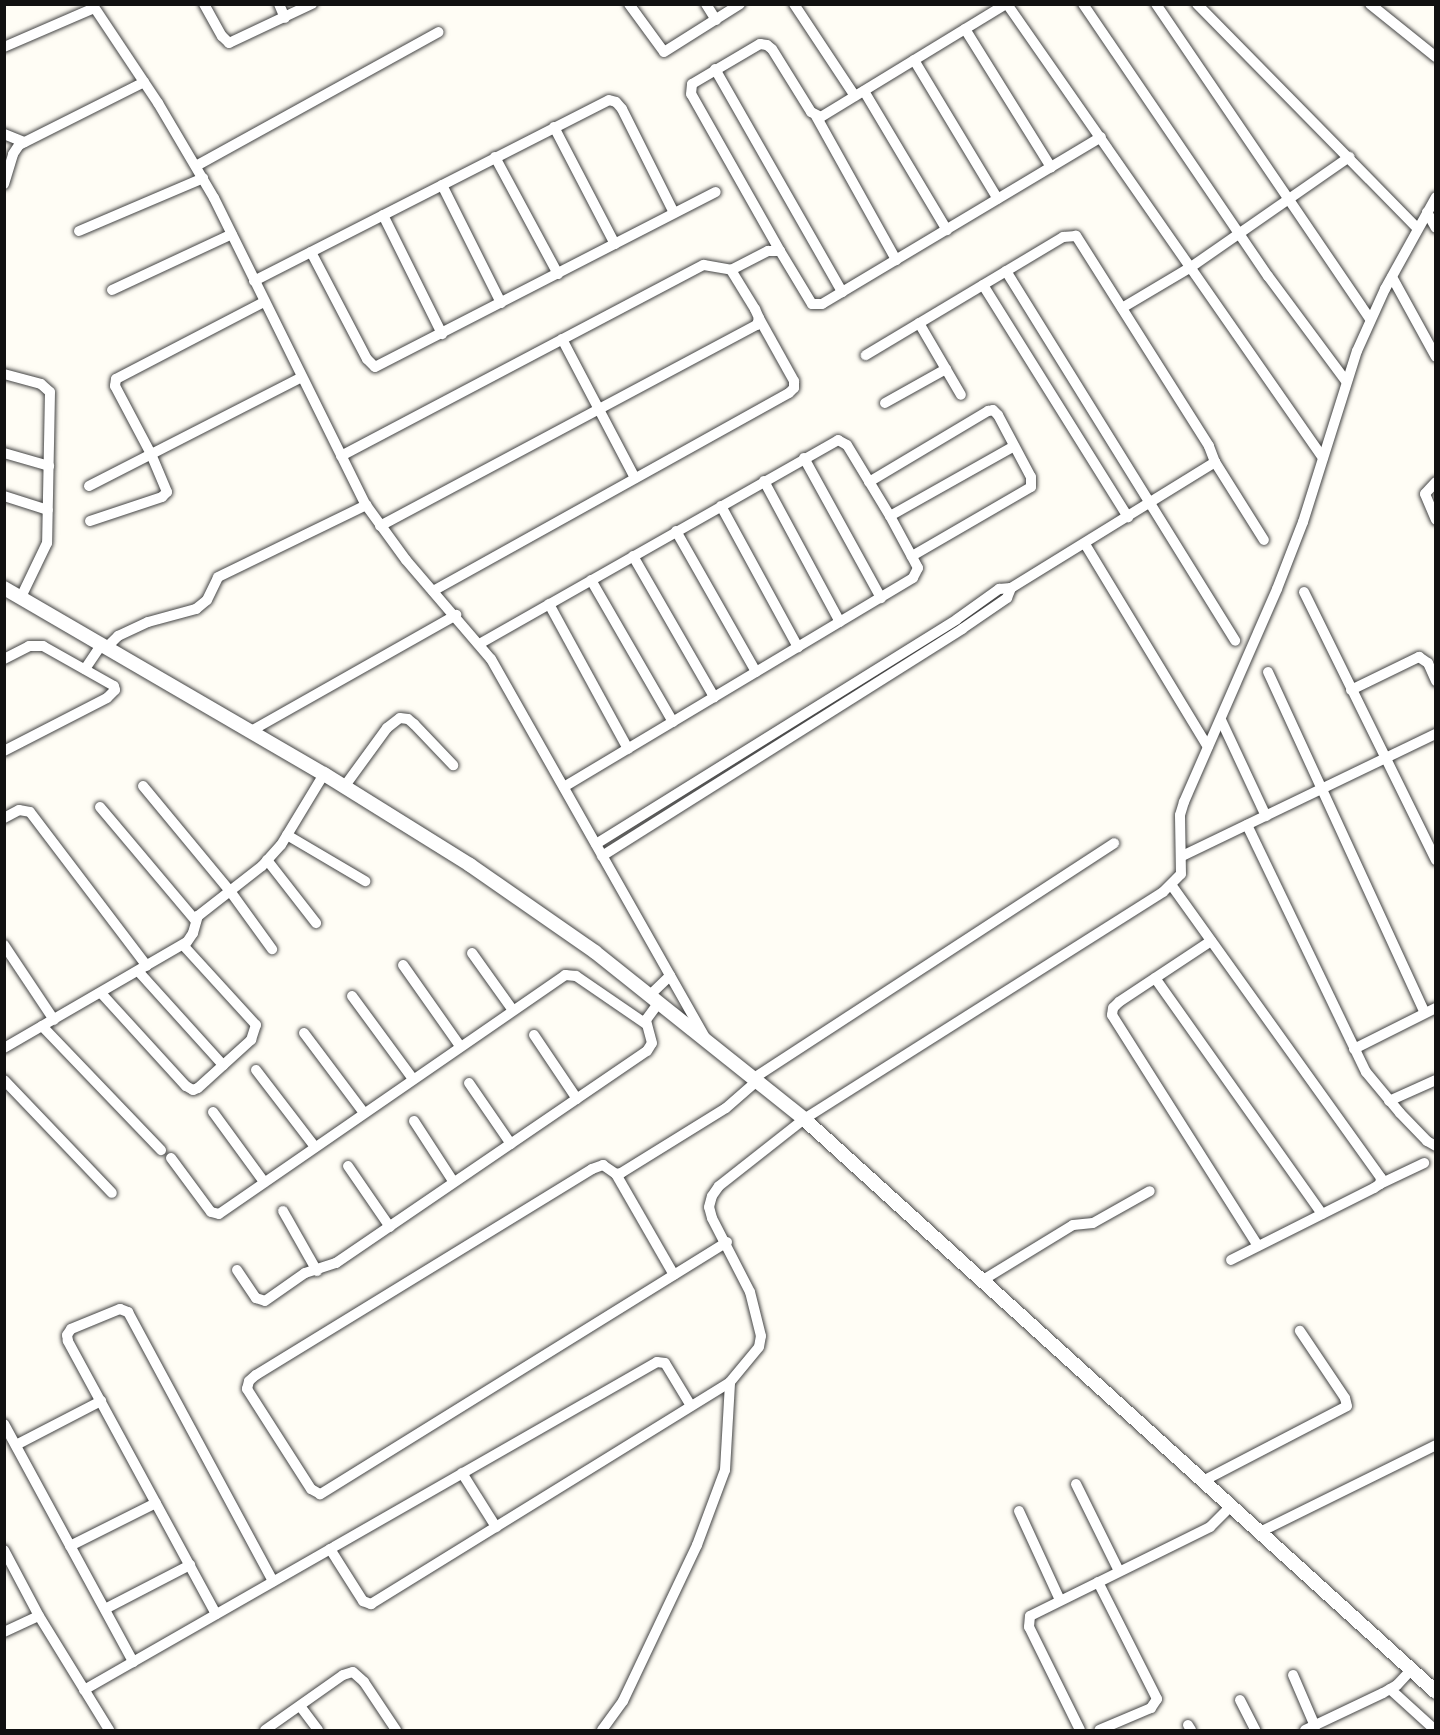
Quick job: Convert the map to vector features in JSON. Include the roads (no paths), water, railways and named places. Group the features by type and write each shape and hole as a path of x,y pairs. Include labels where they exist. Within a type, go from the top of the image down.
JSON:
{"street":[{"path":"204,4 225,41 229,43 312,4"},
{"path":"279,4 285,18"},
{"path":"629,4 664,52 740,4"},
{"path":"706,4 716,20"},
{"path":"794,4 860,93 947,230"},
{"path":"816,116 821,117 1006,4 1323,458"},
{"path":"1083,4 1239,233 1346,381"},
{"path":"1156,4 1370,320"},
{"path":"1197,4 1418,229"},
{"path":"1370,4 1436,57"},
{"path":"4,47 93,6 144,82 203,178 366,506 433,591 480,643 502,676 706,1039 751,1086 800,1122 984,1280 1203,1480 1225,1514 1260,1532 1408,1673 1436,1692"},
{"path":"965,29 1051,167"},
{"path":"196,166 439,32"},
{"path":"896,260 816,116 811,112 772,49 760,44 692,84 691,94 812,304 822,304 947,230 1101,137"},
{"path":"914,60 998,199"},
{"path":"715,69 842,292"},
{"path":"4,184 15,149 24,142 144,82"},
{"path":"254,281 609,100 616,102 674,213"},
{"path":"554,127 615,244"},
{"path":"4,134 24,142"},
{"path":"495,157 558,274"},
{"path":"1122,308 1191,267 1349,157"},
{"path":"79,231 203,178"},
{"path":"442,185 501,303"},
{"path":"312,252 367,359 375,367 716,192"},
{"path":"330,1549 363,1601 371,1604 730,1382 759,1347 761,1336 750,1292 727,1242 712,1218 709,1207 719,1186 800,1122 1172,886 1181,874 1180,815 1277,589 1323,458 1346,381 1370,320 1436,197"},
{"path":"1427,212 1436,228"},
{"path":"383,215 442,334"},
{"path":"112,290 232,234"},
{"path":"866,355 1063,237 1076,236 1209,446 1215,462 1264,540"},
{"path":"341,456 693,269 713,266 731,270 768,251 780,251"},
{"path":"433,591 794,388 794,381 731,270"},
{"path":"1006,271 1235,641"},
{"path":"1392,277 1436,357"},
{"path":"983,285 1128,516"},
{"path":"90,521 166,495 167,488 115,386 116,379 264,302"},
{"path":"380,526 750,330 757,325 759,318"},
{"path":"919,323 961,395"},
{"path":"561,339 635,478"},
{"path":"885,403 946,369"},
{"path":"4,374 41,384 50,392 45,550 21,597"},
{"path":"89,486 302,377"},
{"path":"869,482 993,410 1014,446 1031,477 1031,487 912,556"},
{"path":"480,643 833,442 843,441 890,516 912,556 917,573 881,598 564,787"},
{"path":"890,516 1014,446"},
{"path":"4,453 49,466"},
{"path":"804,458 881,598"},
{"path":"602,856 834,709 896,664 959,624 1007,598 1011,588 1215,462"},
{"path":"764,481 840,622"},
{"path":"1436,482 1425,494 1436,520"},
{"path":"4,496 48,510"},
{"path":"88,665 102,647 118,636 148,622 196,609 207,600 218,577 366,506"},
{"path":"721,506 798,647"},
{"path":"676,531 756,672"},
{"path":"1085,543 1208,747"},
{"path":"633,556 714,697"},
{"path":"591,580 673,722"},
{"path":"4,588 102,647 251,731 523,900 651,1009"},
{"path":"1304,592 1436,860"},
{"path":"549,604 628,749"},
{"path":"251,731 456,615"},
{"path":"4,659 29,646 43,646 88,665 114,686 114,693 4,751"},
{"path":"1351,690 1419,657 1428,663 1436,681"},
{"path":"596,844 828,698 896,664"},
{"path":"1268,672 1321,790 1430,1010 1354,1049"},
{"path":"828,698 834,709"},
{"path":"344,787 387,728 400,718 408,719 414,724 453,765"},
{"path":"1221,720 1266,816"},
{"path":"1182,856 1436,734"},
{"path":"763,739 769,751"},
{"path":"5,1047 183,945 191,938 196,921 202,912 267,861 287,835 322,777"},
{"path":"698,780 705,792"},
{"path":"143,786 230,891 272,949"},
{"path":"100,807 196,921"},
{"path":"4,818 19,810 30,812 143,969 224,1065"},
{"path":"1246,825 1366,1072 1427,1142 1436,1146"},
{"path":"287,835 365,881"},
{"path":"616,1174 1114,843"},
{"path":"267,861 316,923"},
{"path":"1172,886 1379,1172 1380,1184"},
{"path":"1211,941 1119,1002 1113,1008 1112,1014 1258,1246"},
{"path":"4,945 54,1020"},
{"path":"101,993 189,1089 198,1088 251,1040 256,1025 183,945"},
{"path":"472,953 512,1010"},
{"path":"403,965 460,1046"},
{"path":"171,1158 215,1215 558,978 570,974 651,1009 706,1039"},
{"path":"237,1270 256,1298 265,1301 296,1278 336,1263 390,1227 453,1181 511,1144 651,1047 651,1009 670,976"},
{"path":"1155,978 1322,1215"},
{"path":"352,996 413,1078"},
{"path":"42,1026 161,1150"},
{"path":"304,1033 364,1113"},
{"path":"534,1035 577,1099"},
{"path":"256,1070 315,1147"},
{"path":"4,1080 112,1193"},
{"path":"1389,1101 1436,1080"},
{"path":"469,1083 511,1144"},
{"path":"213,1112 264,1182"},
{"path":"414,1121 453,1181"},
{"path":"1231,1260 1424,1163"},
{"path":"348,1166 390,1227"},
{"path":"674,1275 616,1174 607,1167 598,1166 249,1381 247,1389 311,1489 320,1494 674,1275 727,1242"},
{"path":"984,1280 1073,1225 1093,1223 1150,1191"},
{"path":"283,1211 317,1270"},
{"path":"216,1614 67,1335 76,1326 124,1309 128,1311 273,1581"},
{"path":"1203,1480 1347,1406 1346,1398 1300,1331"},
{"path":"84,1690 657,1362 665,1363 691,1406"},
{"path":"602,1731 623,1701 697,1545 716,1498 727,1450 730,1382"},
{"path":"16,1445 101,1401"},
{"path":"4,1424 133,1662"},
{"path":"1260,1532 1436,1445"},
{"path":"462,1473 496,1527"},
{"path":"1076,1484 1119,1571"},
{"path":"70,1546 156,1503"},
{"path":"1018,1511 1060,1600"},
{"path":"1080,1731 1029,1627 1028,1621 1034,1612 1098,1582 1225,1514"},
{"path":"4,1550 39,1616 109,1731"},
{"path":"105,1609 190,1565"},
{"path":"1098,1582 1157,1698 1151,1708 1099,1731"},
{"path":"4,1632 39,1616"},
{"path":"265,1731 343,1675 353,1672 364,1682 396,1731"},
{"path":"1293,1675 1310,1728 1393,1687 1408,1673"},
{"path":"1393,1687 1435,1731"},
{"path":"1240,1700 1255,1731"},
{"path":"300,1706 318,1731"}]}
